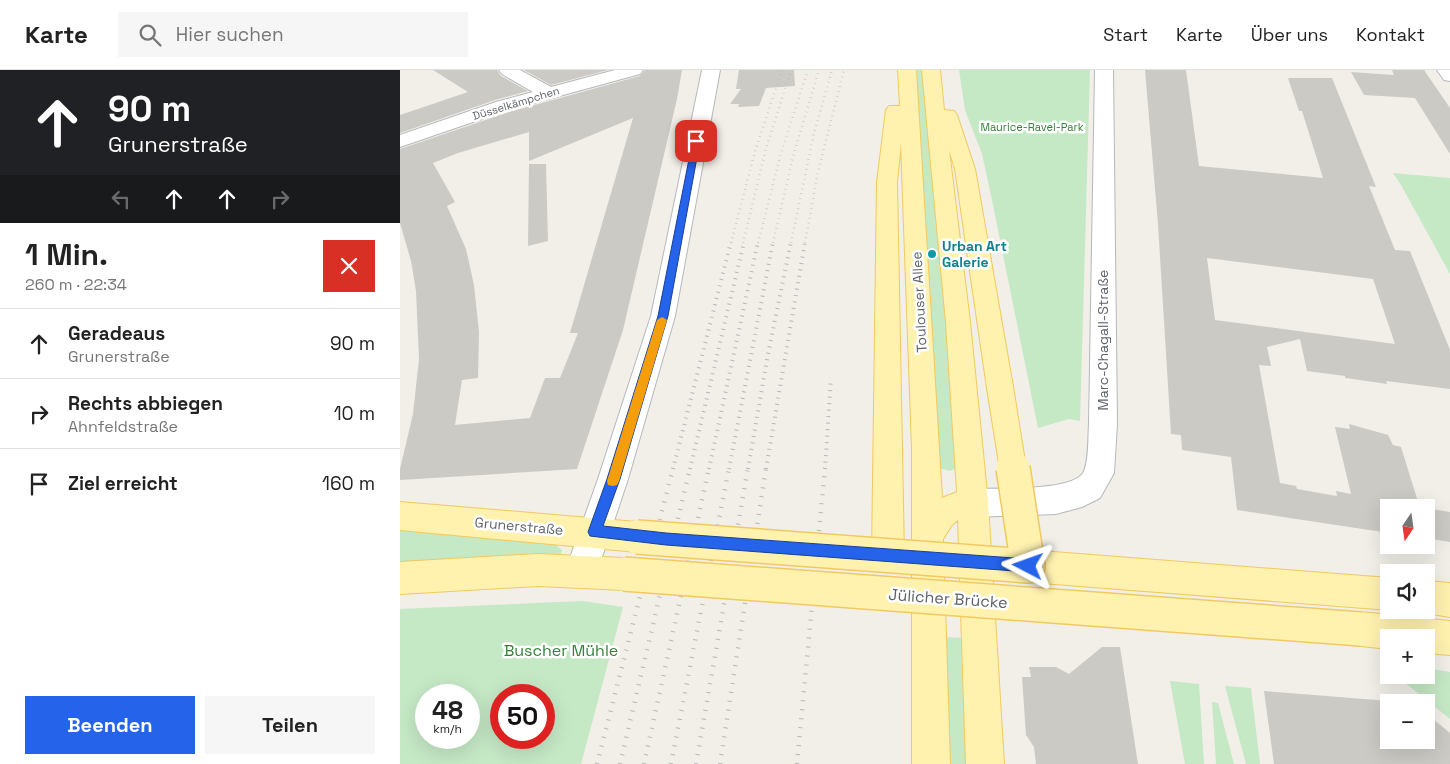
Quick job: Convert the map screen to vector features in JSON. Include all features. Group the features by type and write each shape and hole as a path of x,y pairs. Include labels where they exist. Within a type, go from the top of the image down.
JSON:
{"main road":[{"path":"919,72 958,322 973,503 985,764"},
{"path":"919,72 895,95 893,134 888,158 888,556 1380,593"},
{"path":"919,72 944,90 949,122 966,169 1028,566"},
{"name":"Toulouser Allee","path":"919,72 931,764"},
{"path":"928,535 942,511 973,503"},
{"name":"Grunerstraße","path":"400,516 637,537 888,556"},
{"path":"400,578 508,571 581,572"},
{"name":"Jülicher Brücke","path":"581,572 1361,629 1450,638"},
{"path":"1435,598 1450,600"}],"street":[{"path":"508,70 548,93"},
{"name":"Düsselkämpchen","path":"400,141 502,106 634,70"},
{"path":"581,572 614,479 663,316 711,70"},
{"name":"Marc-Chagall-Straße","path":"973,503 1056,500 1075,496 1090,488 1099,473 1103,424 1104,70"},
{"path":"1446,70 1450,76"}],"green space":[{"path":"912,70 926,70 958,467 950,471 939,468"},
{"name":"Maurice-Ravel-Park","path":"959,70 1090,70 1080,421 1069,419 1038,428 982,154 965,110"},
{"path":"1393,173 1450,178 1450,274 1401,185"},
{"path":"400,530 556,545 562,550 560,556 400,566"},
{"name":"Buscher Mühle","path":"583,601 623,607 581,764 400,764 400,609"},
{"path":"943,637 967,638 976,764 940,764"},
{"path":"1435,670 1450,672 1450,719 1435,707 1435,694 1419,694 1406,684 1435,684"},
{"path":"1170,681 1199,684 1204,764 1185,764"},
{"path":"1225,686 1251,688 1260,764 1246,764"},
{"path":"1212,702 1218,703 1234,764 1216,764"}],"building":[{"path":"433,70 497,70 501,76 528,91 495,100 400,133 400,115 468,92"},
{"path":"524,70 608,70 551,85"},
{"path":"645,70 682,70 677,99 623,330 577,469 400,480 400,469 413,414 419,359 416,291 411,261 400,223 400,149 509,112 640,76","holes":["633,118 570,333 578,333 560,378 545,378 530,418 455,425 462,380 478,378 479,332 474,285 466,249 447,206 455,202 433,163 458,153 529,132 529,161"]},
{"path":"739,70 794,70 795,86 766,88 759,106 738,107 739,104 730,104 741,89 736,89"},
{"path":"1145,70 1186,70 1199,166 1323,178 1302,111 1299,111 1288,78 1332,78 1376,187 1369,186 1395,250 1410,251 1450,350 1450,389 1386,381 1387,384 1307,371 1300,339 1267,347 1271,366 1259,365 1280,483 1296,486 1297,489 1337,496 1336,491 1351,494 1335,427 1350,429 1349,424 1388,435 1393,445 1401,447 1417,499 1380,499 1380,532 1237,510 1231,457 1182,450 1181,435 1171,434 1158,224","holes":["1207,258 1373,279 1395,344 1215,320"]},
{"path":"1392,70 1424,70 1450,108 1450,154 1415,98 1364,95 1351,72 1394,75"},
{"path":"529,164 546,164 548,241 528,246"},
{"path":"1435,510 1450,512 1450,542 1435,540"},
{"path":"1102,647 1120,647 1138,764 1036,764 1034,747 1026,735 1022,677 1031,677 1029,667 1056,667 1069,674"},
{"path":"1264,691 1380,700 1380,749 1435,749 1435,720 1450,733 1450,764 1274,764"}],"railway":[{"path":"731,243 755,151 782,70"},
{"path":"743,243 765,152 791,70"},
{"path":"758,243 781,153 808,70"},
{"path":"773,243 794,153 819,70"},
{"path":"791,243 814,133 832,70"},
{"path":"805,243 818,172 844,70"},
{"path":"673,469 731,242"},
{"path":"690,469 744,242"},
{"path":"709,469 758,242"},
{"path":"729,469 773,242"},
{"path":"748,469 768,354 791,242"},
{"path":"766,469 805,242"},
{"path":"825,469 831,378"},
{"path":"597,764 673,468"},
{"path":"620,764 690,468"},
{"path":"644,764 709,468"},
{"path":"671,764 729,468"},
{"path":"696,764 748,468"},
{"path":"720,764 766,468"},
{"path":"797,764 825,468"}],"slow traffic":[{"path":"613,481 662,320"}],"place":[{"name":"Urban Art Galerie","path":"932,254"}],"route":[{"path":"696,141 663,316 614,479 595,532 637,537 1028,566"}]}
